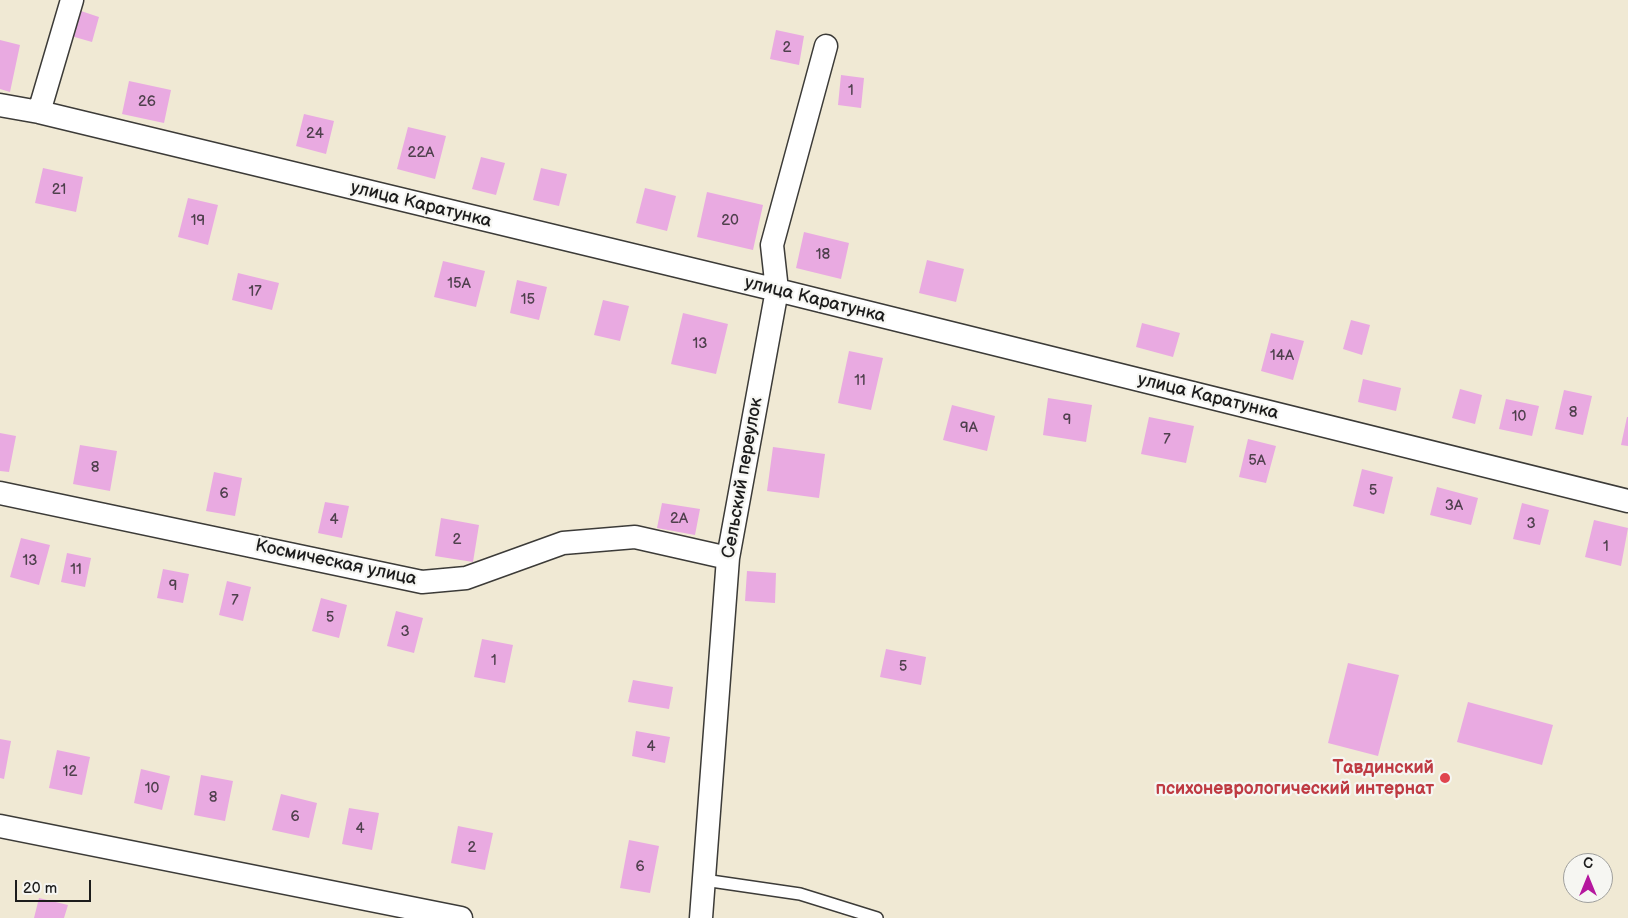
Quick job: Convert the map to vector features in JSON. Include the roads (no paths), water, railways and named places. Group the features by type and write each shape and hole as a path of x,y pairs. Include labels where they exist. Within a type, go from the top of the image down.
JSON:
{"street":[{"path":"39,112 72,0"},
{"name":"Сельский переулок","path":"701,918 728,558 777,290 772,245 826,46"},
{"name":"улица Каратунка","path":"0,105 39,112 777,290 1628,501"},
{"name":"Космическая улица","path":"0,493 422,582 466,578 563,543 635,537 728,558"},
{"path":"0,826 461,918"}],"lane":[{"path":"704,880 800,894 877,918"}],"place":[{"name":"Тавдинский психоневрологический интернат","path":"1445,778"}]}
